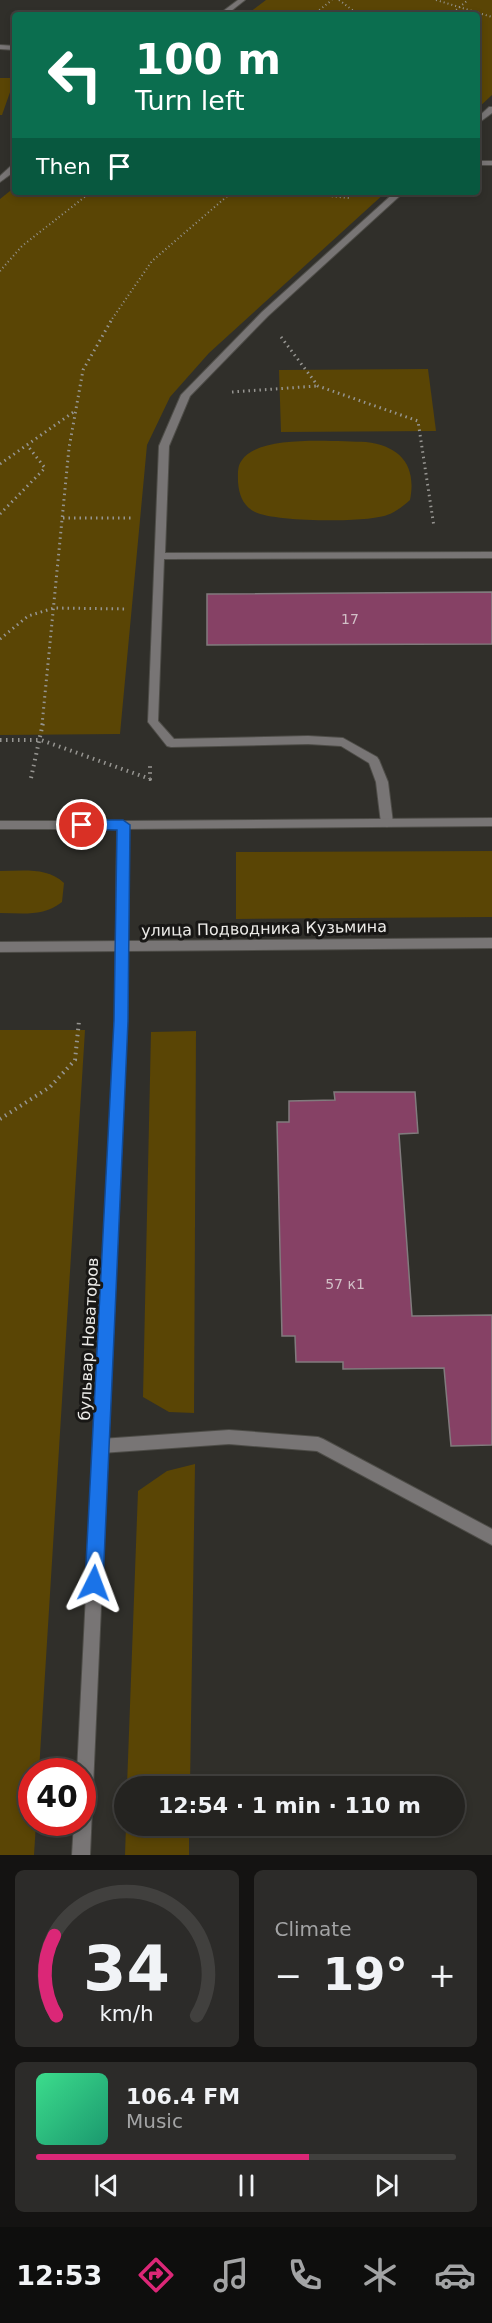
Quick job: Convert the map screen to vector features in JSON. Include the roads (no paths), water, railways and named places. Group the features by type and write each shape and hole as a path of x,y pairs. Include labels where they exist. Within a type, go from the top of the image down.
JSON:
{"street":[{"path":"226,12 242,0"},
{"path":"480,119 492,108"},
{"path":"0,180 12,170"},
{"path":"387,823 382,782 373,760 343,742 308,740 171,743 153,722 164,446 186,395 266,314 397,195"},
{"path":"161,556 492,555"},
{"path":"0,825 492,822"},
{"name":"бульвар Новаторов","path":"81,1855 121,1021 123,825"},
{"name":"улица Подводника Кузьмина","path":"0,947 492,943"},
{"path":"101,1446 229,1437 318,1444 492,1537"}]}
